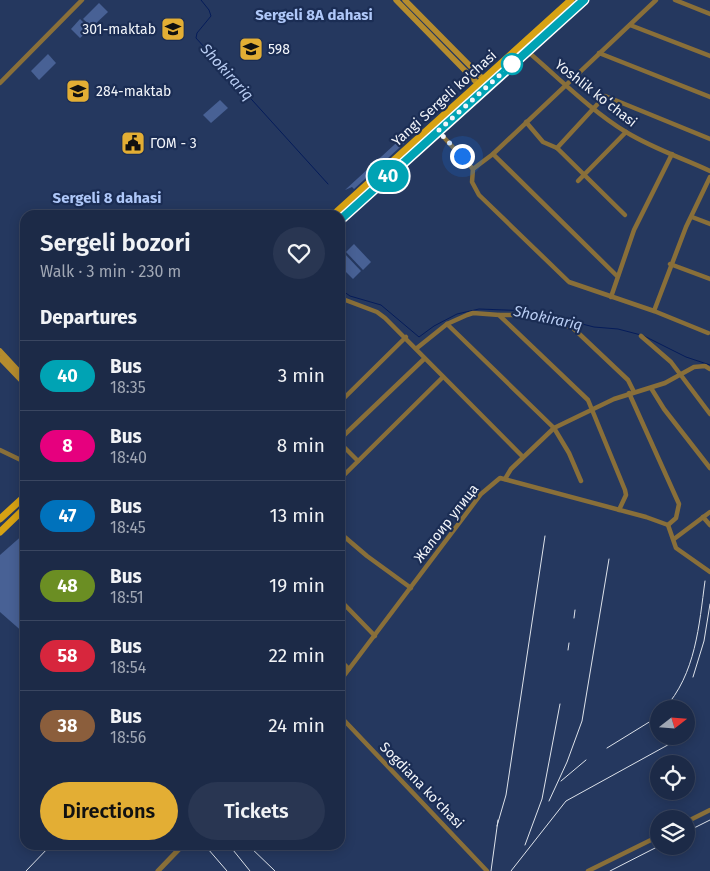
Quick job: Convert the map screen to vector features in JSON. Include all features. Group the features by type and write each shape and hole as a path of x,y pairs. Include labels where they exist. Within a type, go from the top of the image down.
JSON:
{"main road":[{"path":"396,0 483,84"},
{"path":"405,0 483,84"},
{"name":"Yangi Sergeli ko'chasi","path":"345,215 438,131 483,84 571,0"},
{"name":"Yangi Sergeli ko'chasi","path":"339,210 483,84 527,51 584,0"},
{"path":"564,6 564,12 569,13"},
{"path":"0,351 20,373"},
{"path":"0,358 20,379"},
{"path":"0,519 20,501"},
{"path":"0,532 20,513"}],"street":[{"path":"0,83 82,0"},
{"path":"473,168 493,154 656,0"},
{"path":"675,0 710,14"},
{"path":"630,24 710,56"},
{"name":"Yoshlik koʻchasi","path":"527,51 595,109 626,132 710,171"},
{"path":"599,53 710,97"},
{"path":"557,148 605,96 710,139"},
{"path":"526,122 543,142 557,148 625,215"},
{"path":"438,131 473,168 472,182 479,195 569,282 654,311 708,333"},
{"path":"578,181 626,132"},
{"path":"493,154 617,276"},
{"path":"611,297 634,230 672,154"},
{"path":"654,311 670,264 710,177"},
{"path":"692,217 710,224"},
{"path":"670,264 710,279"},
{"path":"345,300 377,312 406,337 417,348 424,359 523,457"},
{"path":"417,348 448,324 473,313 529,315 573,328 628,380 679,504 676,518 668,525"},
{"path":"500,315 588,400 625,490 626,495 619,510"},
{"path":"448,324 554,428 569,453 581,481"},
{"path":"641,336 671,362 710,414"},
{"path":"345,397 406,337"},
{"path":"345,434 424,359"},
{"name":"Жалоир улица","path":"345,674 481,494 500,478 504,479 523,457 554,428 592,409 632,392 651,388 694,367 706,366 710,369"},
{"path":"345,474 443,377"},
{"path":"651,388 664,409 710,468"},
{"path":"345,448 358,462"},
{"path":"1,452 20,460"},
{"path":"504,479 646,517 668,525 676,548 710,572"},
{"path":"674,539 710,512"},
{"path":"703,517 710,525"},
{"path":"345,537 411,588"},
{"path":"345,605 375,636"},
{"path":"345,665 349,669"},
{"name":"Sogdiana ko'chasi","path":"345,721 487,871"},
{"path":"695,818 710,810"},
{"path":"588,871 650,840"},
{"path":"158,871 178,850"}],"shaded area":[{"path":"99,3 108,12 92,27 83,19"},
{"path":"80,19 90,29 80,38 71,29"},
{"path":"48,54 56,63 39,80 31,71"},
{"path":"475,91 476,93 345,211 344,210"},
{"path":"220,100 228,108 211,123 203,115"},
{"path":"406,134 410,138 354,189 352,187 345,190"},
{"path":"354,244 371,262 363,270 346,252"},
{"path":"345,254 361,271 353,279 345,271"},
{"path":"20,537 20,630 0,612 0,555"}],"waterway":[{"name":"Shokirariq","path":"201,0 211,16 197,33 196,38 328,184"},
{"name":"Shokirariq","path":"345,292 350,296 381,305 419,337 434,326 457,314 479,309 531,311 594,327 618,329 641,335"},
{"name":"Shokirariq","path":"644,336 686,357 710,365"}],"railway":[{"path":"497,826 506,795 545,536"},
{"path":"549,801 567,762 582,721 609,559"},
{"path":"671,700 683,680 694,648 705,581"},
{"path":"693,677 704,641 710,604"},
{"path":"574,618 575,610"},
{"path":"568,650 569,643"},
{"path":"525,845 542,799 560,704"},
{"path":"607,748 650,722"},
{"path":"511,871 566,801 668,745"},
{"path":"561,781 586,760"},
{"path":"491,871 498,820"},
{"path":"695,828 710,820"},
{"path":"26,871 46,850"},
{"path":"209,850 227,871"},
{"path":"233,850 250,871"},
{"path":"253,850 275,871"},
{"path":"610,871 650,851"}],"bus line":[{"name":"40","path":"345,216 584,0"}],"place":[{"name":"301-maktab","path":"173,29"},
{"name":"598","path":"251,49"},
{"name":"284-maktab","path":"78,91"},
{"name":"ГОМ - 3","path":"133,143"}],"district":[{"name":"Sergeli 8A dahasi","path":"314,15"},
{"name":"Sergeli 8 dahasi","path":"107,198"}],"route":[{"path":"462,156 438,131 512,64"}]}
